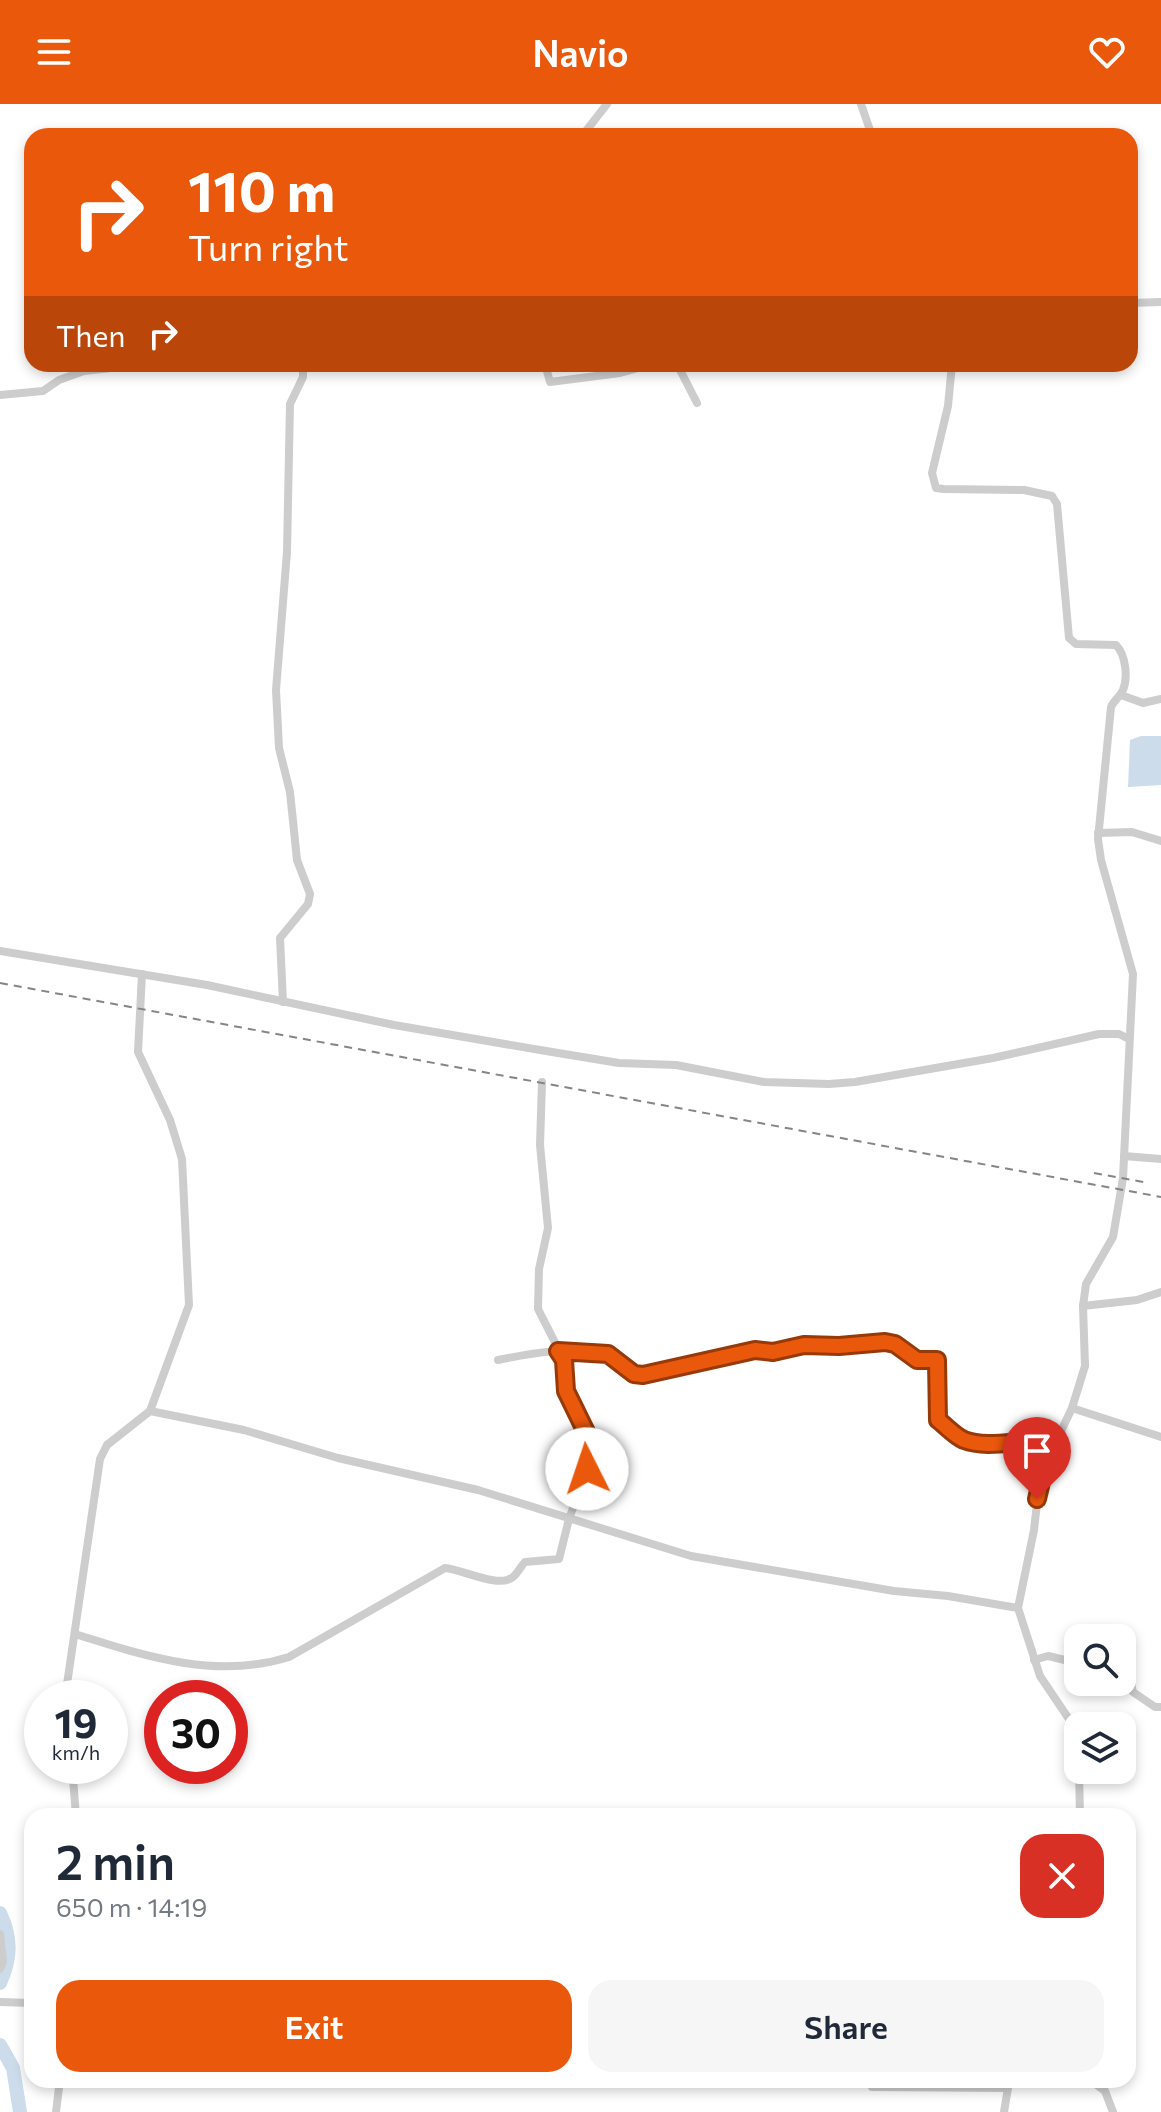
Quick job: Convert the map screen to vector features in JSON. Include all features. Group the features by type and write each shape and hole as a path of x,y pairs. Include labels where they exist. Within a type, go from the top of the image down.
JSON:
{"street":[{"path":"588,128 607,104"},
{"path":"861,104 869,128"},
{"path":"1138,303 1161,302"},
{"path":"0,395 43,391 59,380 81,372"},
{"path":"283,1002 280,938 308,904 310,894 297,860 290,792 279,748 276,690 287,552 290,404 303,372"},
{"path":"547,372 550,382 624,372"},
{"path":"681,372 697,403"},
{"path":"951,372 948,406 932,473 933,483 936,488 943,489 1024,490 1055,499 1064,571 1067,632 1076,644 1105,643 1119,648 1124,661 1124,686 1111,707 1098,833 1101,860 1133,968 1124,1156 1117,1223 1107,1249 1090,1274 1083,1306 1085,1366 1072,1408 1039,1485 1034,1530 1018,1608 1044,1685 1064,1713"},
{"path":"1121,695 1143,703 1161,699"},
{"path":"1098,833 1132,832 1161,841"},
{"path":"0,951 142,974 394,1025 546,1051 619,1063 676,1065 739,1078 791,1084 829,1084 880,1078 993,1058 1099,1034 1119,1034 1129,1039"},
{"path":"68,1680 100,1459 107,1445 150,1411 168,1356 187,1315 189,1277 182,1159 170,1120 138,1052 142,974"},
{"path":"75,1634 160,1660 223,1667 274,1662 289,1657 391,1596 445,1568 455,1568 475,1577 506,1581 525,1562 559,1559 587,1469 586,1432 566,1391 564,1360 538,1309 539,1269 548,1228 540,1145 542,1082"},
{"path":"1124,1156 1161,1159"},
{"path":"1083,1306 1137,1300 1161,1292"},
{"path":"498,1360 558,1351 608,1354 634,1374 643,1375 755,1350 773,1352 804,1345 885,1342 895,1344 917,1360 937,1360 938,1420 964,1440 992,1443 1042,1439 1055,1442"},
{"path":"1072,1408 1161,1437"},
{"path":"150,1411 244,1430 338,1458 478,1490 691,1556 894,1591 1018,1608"},
{"path":"1034,1660 1048,1656 1064,1660"},
{"path":"1136,1694 1155,1707 1161,1707"},
{"path":"73,1784 75,1808"},
{"path":"1079,1784 1080,1808"},
{"path":"0,1934 3,1962 0,1969"},
{"path":"2,2002 24,2003"},
{"path":"56,2112 59,2088"},
{"path":"1004,2112 1008,2088"},
{"path":"1101,2088 1113,2112"}],"water":[{"path":"1141,736 1161,736 1161,785 1128,787 1130,740"}],"waterway":[{"path":"0,1913 9,1948 0,1983"},
{"path":"0,1913 9,1948 0,1983"},
{"path":"0,2045 13,2068 20,2112"},
{"path":"0,2045 13,2068 20,2112"}],"railway":[{"path":"0,983 1161,1197"},
{"path":"1094,1173 1149,1183"}],"route":[{"path":"587,1469 586,1432 566,1391 564,1360 558,1351 608,1354 634,1374 643,1375 755,1350 773,1352 791,1346 885,1342 895,1344 917,1360 937,1360 938,1420 964,1440 992,1443 1042,1439 1055,1442 1045,1465 1037,1499"}]}
